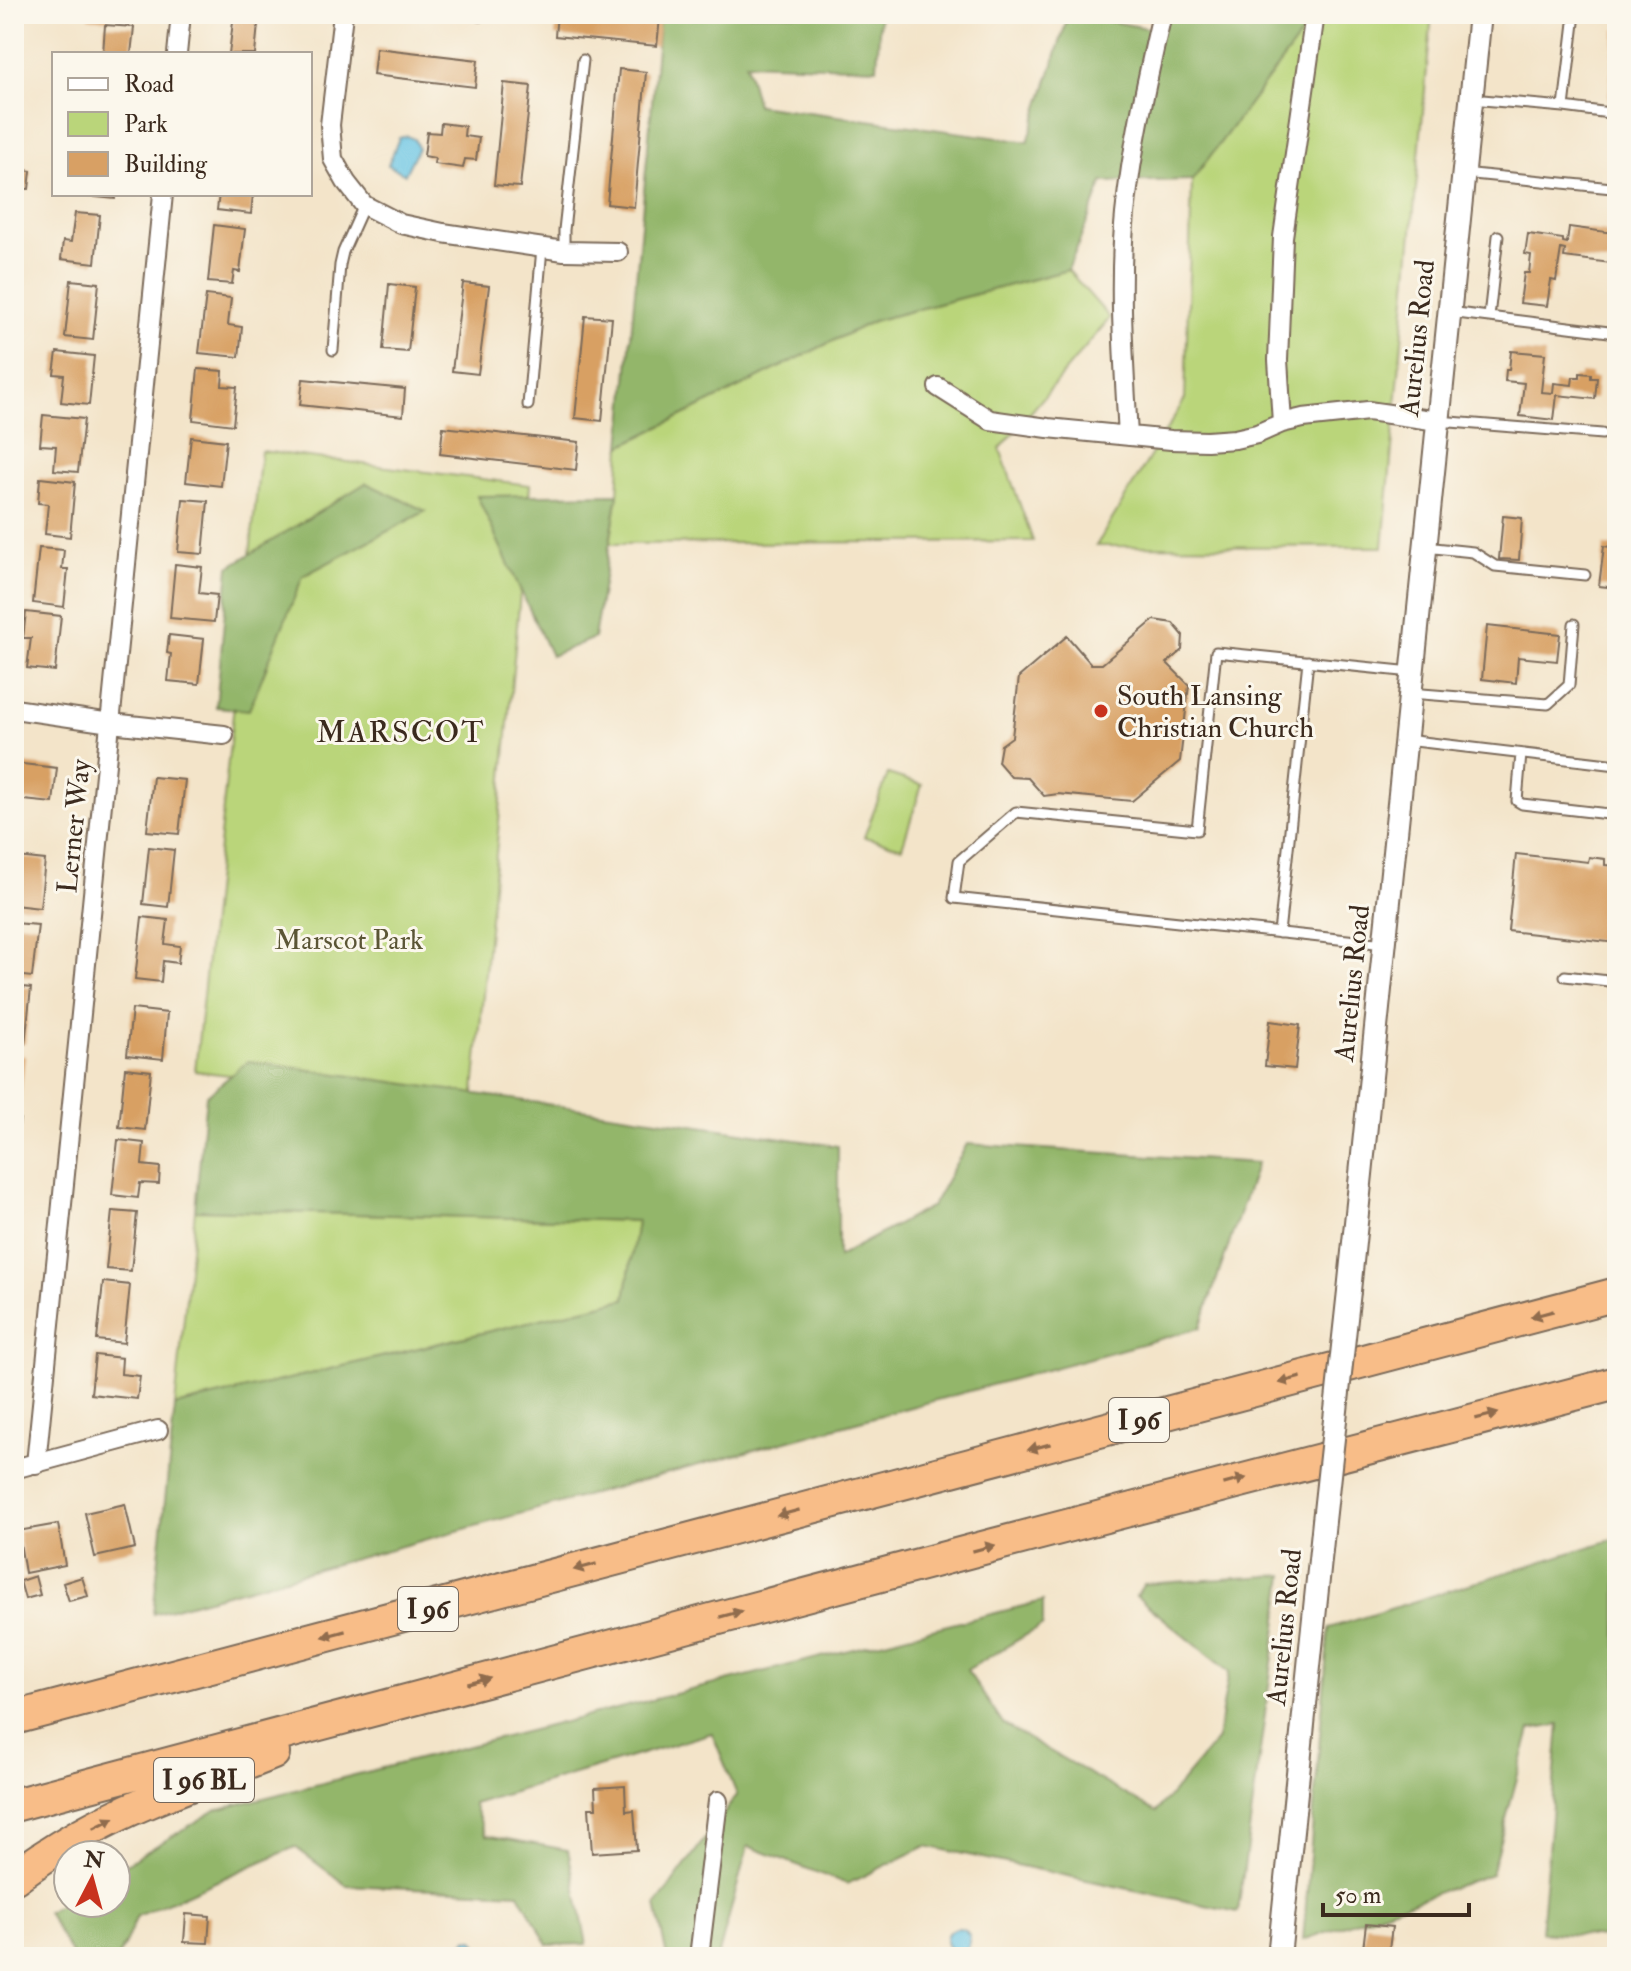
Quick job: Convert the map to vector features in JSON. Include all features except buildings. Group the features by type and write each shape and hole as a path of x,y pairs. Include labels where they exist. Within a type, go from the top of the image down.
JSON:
{"highway":[{"name":"I 96","path":"14,1718 1617,1294"},
{"path":"14,1805 1617,1383"},
{"path":"14,1706 196,1670"},
{"name":"I 96 BL","path":"14,1878 66,1843 135,1807 404,1701"}],"street":[{"path":"177,52 181,14"},
{"path":"343,14 330,125 333,159 364,205 401,224 564,251 618,252"},
{"path":"1128,436 1122,333 1125,216 1133,149 1162,14"},
{"path":"1282,423 1278,360 1283,237 1315,14"},
{"name":"Aurelius Road","path":"1279,1957 1480,14"},
{"name":"Lerner Way","path":"36,1464 163,196"},
{"path":"938,387 990,420 1128,436 1207,441 1235,439 1303,418 1368,411 1438,421"},
{"path":"14,709 224,735"},
{"path":"14,1469 158,1430"},
{"path":"699,1957 718,1801"}],"lane":[{"path":"466,14 480,16"},
{"path":"1564,107 1575,14"},
{"path":"564,251 583,60"},
{"path":"1471,99 1617,114"},
{"path":"1463,173 1612,188 1617,186"},
{"path":"333,350 340,265 364,205"},
{"path":"1489,317 1498,236"},
{"path":"528,405 542,248"},
{"path":"1449,312 1617,333"},
{"path":"1438,421 1602,434"},
{"path":"1425,547 1473,552 1495,566 1585,575"},
{"path":"1385,944 954,898 959,861 1016,812 1197,830 1216,652 1308,661 1411,683 1548,704 1569,685 1574,624"},
{"path":"1279,933 1308,661"},
{"path":"1406,740 1617,765"},
{"path":"1521,754 1517,801 1617,815"},
{"path":"1565,976 1617,982"}],"green space":[{"path":"660,14 880,14 877,68 746,63 757,105 1028,142 1069,14 1153,29 1158,14 1317,14 1192,180 1103,182 1068,270 873,321 621,446"},
{"path":"1317,14 1432,14 1383,547 1096,546 1185,399 1192,180"},
{"path":"1068,270 1110,318 1000,449 1033,541 610,544 621,446 873,321"},
{"name":"Marscot Park","path":"261,451 530,485 473,1103 195,1071"},
{"path":"366,483 426,511 303,576 249,710 216,707 229,567"},
{"path":"618,494 594,638 551,656 477,496"},
{"path":"888,774 922,785 902,847 864,837"},
{"path":"248,1061 838,1146 838,1257 932,1206 967,1144 1257,1163 1200,1328 153,1614 175,1406 625,1299 637,1221 195,1210 206,1096"},
{"path":"195,1210 638,1221 625,1299 175,1406"},
{"path":"1617,1538 1617,1938 1541,1932 1559,1725 1530,1730 1491,1874 1303,1940 1329,1628"},
{"path":"1284,1575 1238,1912 926,1846 847,1884 748,1846 718,1957 667,1957 656,1905 737,1795 712,1733 473,1804 486,1835 568,1850 587,1944 548,1945 519,1893 346,1885 295,1847 137,1916 119,1957 73,1957 47,1912 52,1909 52,1919 132,1919 132,1860 216,1810 1043,1601 1043,1625 967,1670 1003,1724 1156,1812 1217,1740 1229,1672 1136,1596 1144,1584"}],"water":[{"path":"407,136 414,139 418,148 405,174 388,165 399,138"},
{"path":"958,1928 966,1932 970,1940 966,1948 958,1952 950,1948 946,1940 950,1932"},
{"path":"468,1939 477,1943 477,1957 461,1957 462,1945"}],"place":[{"name":"South Lansing Christian Church","path":"1101,711"}],"district":[{"name":"MARSCOT","path":"401,732"}]}
